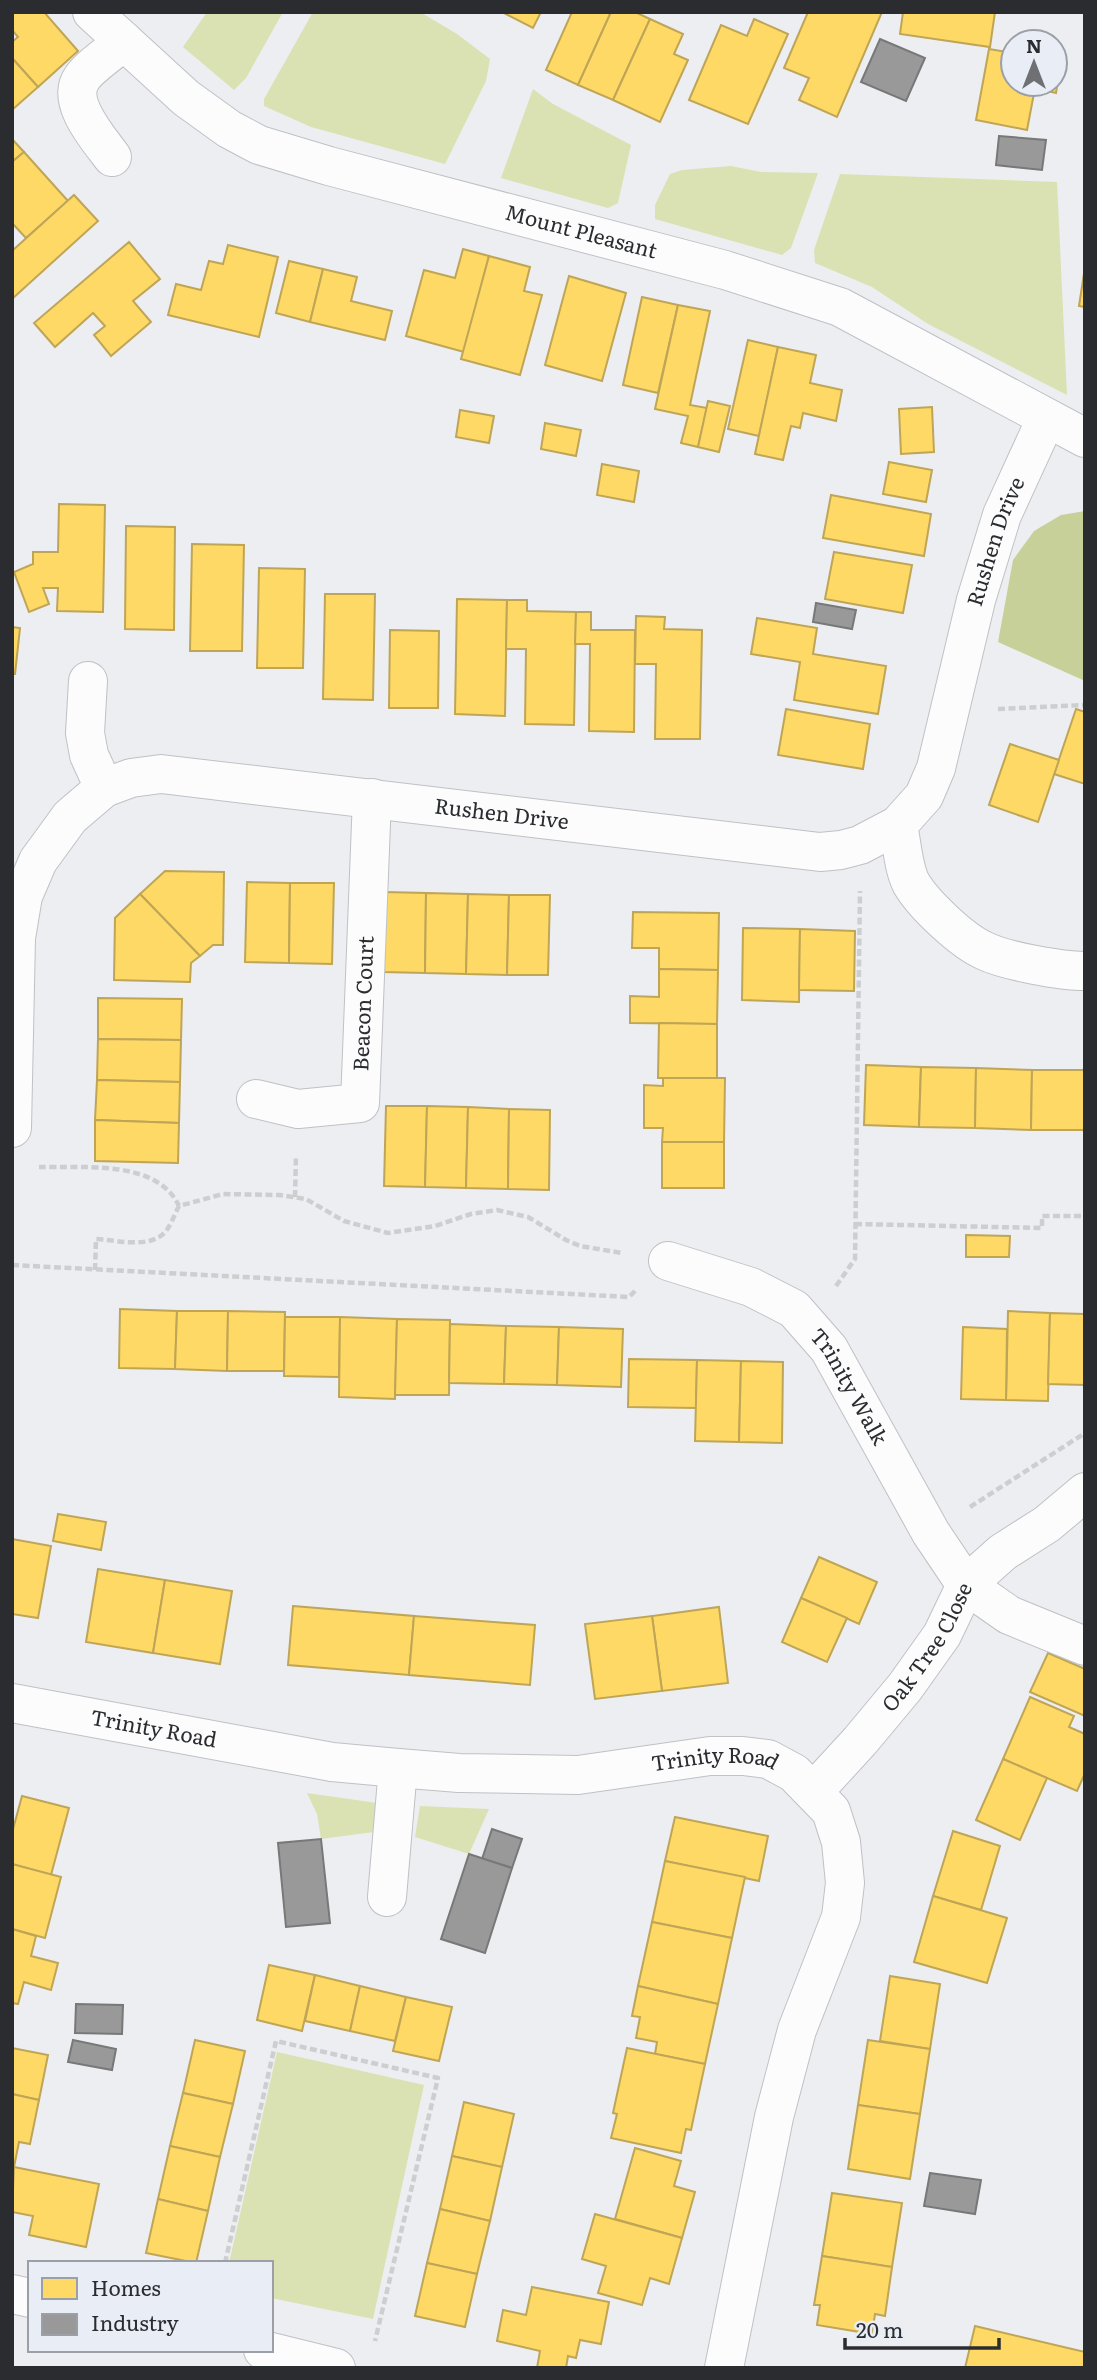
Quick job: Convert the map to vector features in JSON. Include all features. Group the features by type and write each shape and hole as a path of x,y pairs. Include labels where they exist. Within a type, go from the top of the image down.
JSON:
{"street":[{"name":"Mount Pleasant","path":"92,12 186,98 229,129 259,145 329,166 725,270 840,307 1045,419 1085,438"},
{"path":"112,157 82,115 77,92 81,79 124,41"},
{"name":"Rushen Drive","path":"12,1128 16,938 23,896 37,861 70,817 104,788 131,778 162,774 821,852 860,845 898,825 924,796 936,768 976,600 1002,515 1045,419"},
{"path":"88,681 85,733 89,755 104,788"},
{"name":"Beacon Court","path":"256,1099 298,1109 360,1103 372,798"},
{"path":"898,825 909,880 923,901 956,931 984,951 1029,963 1085,971"},
{"name":"Trinity Walk","path":"668,1261 751,1287 794,1309 829,1349 931,1533 966,1585"},
{"name":"Oak Tree Close","path":"814,1791 905,1687 942,1635 966,1585 1003,1552 1046,1524 1085,1492"},
{"path":"966,1585 1009,1615 1085,1646"},
{"name":"Trinity Road","path":"12,1703 332,1762 459,1773 578,1775 710,1756 743,1756 768,1759 794,1773 814,1791 831,1811 841,1842 845,1883 841,1917 797,2030 774,2117 724,2368"},
{"path":"387,1897 398,1768"},
{"path":"269,2352 336,2368"}],"path":[{"path":"994,709 1085,705"},
{"path":"808,1325 855,1259 862,917 860,845"},
{"path":"26,1166 141,1173 159,1183 175,1198 179,1206"},
{"path":"95,1270 96,1239 139,1242 153,1239 164,1234 179,1206 223,1194 279,1195 306,1199 344,1220 388,1233 435,1226 471,1214 496,1210 528,1217 580,1246 668,1261"},
{"path":"855,1224 1042,1228 1042,1216 1085,1216"},
{"path":"12,1265 629,1297 668,1261"},
{"path":"931,1533 1085,1433"},
{"path":"225,2261 276,2041 438,2078 375,2342"}],"green space":[{"path":"207,12 283,12 246,78 234,90 183,47"},
{"path":"313,12 420,12 457,34 490,59 486,81 445,164 311,127 264,106 264,99"},
{"path":"533,89 553,104 631,145 618,203 608,208 501,178"},
{"path":"731,166 761,172 818,173 791,248 782,255 655,219 655,205 670,174 682,170"},
{"path":"840,174 1057,182 1067,395 928,324 872,287 815,263 814,250"},
{"path":"1085,511 1085,681 998,642 1013,560 1034,531 1061,515"},
{"path":"307,1793 377,1803 374,1832 321,1839 317,1814"},
{"path":"420,1806 489,1809 469,1854 415,1837"},
{"path":"277,2052 424,2085 373,2319 273,2298 273,2261 229,2261"}],"building: Homes":[{"path":"12,12 44,12 78,51 38,87 12,58 12,42 18,37 12,30"},
{"path":"502,12 541,12 533,28"},
{"path":"572,12 611,12 578,85 546,70"},
{"path":"611,12 635,12 650,19 613,100 578,85"},
{"path":"808,12 882,12 837,117 799,100 809,78 784,68"},
{"path":"903,12 995,12 990,47 900,34"},
{"path":"650,19 683,34 674,54 688,60 660,122 613,100"},
{"path":"754,19 788,34 748,124 689,100 721,25 747,36"},
{"path":"989,49 999,51 999,98 1033,98 1027,130 976,120"},
{"path":"12,58 38,87 12,110"},
{"path":"12,139 24,152 12,162"},
{"path":"24,152 68,201 26,238 12,223 12,162"},
{"path":"74,195 98,221 12,299 12,251"},
{"path":"129,242 160,279 133,301 151,322 111,356 94,335 105,326 93,313 55,347 34,323"},
{"path":"228,245 278,257 259,337 168,315 176,284 201,290 209,261 223,264"},
{"path":"463,249 489,256 464,352 406,336 424,270 455,278"},
{"path":"489,256 530,267 524,291 542,295 520,375 461,359"},
{"path":"289,261 323,269 310,322 276,313"},
{"path":"1085,267 1085,307 1079,306"},
{"path":"323,269 357,277 351,301 392,311 385,340 310,322"},
{"path":"569,276 626,293 602,381 545,365"},
{"path":"642,297 678,305 658,393 623,385"},
{"path":"678,305 710,311 690,405 707,408 698,447 681,443 688,416 655,409"},
{"path":"748,340 778,347 759,436 728,429"},
{"path":"778,347 816,355 810,383 842,390 836,421 803,413 800,428 791,426 783,460 755,454"},
{"path":"708,401 730,406 719,452 698,447"},
{"path":"932,407 934,452 901,454 899,409"},
{"path":"460,410 494,416 489,443 456,437"},
{"path":"545,423 581,430 576,456 541,449"},
{"path":"889,462 932,470 926,502 883,494"},
{"path":"602,464 639,471 634,502 597,495"},
{"path":"831,495 931,514 924,556 823,538"},
{"path":"59,504 105,505 103,612 57,611 58,588 43,588 49,604 29,612 14,572 33,564 33,552 58,552"},
{"path":"126,526 175,527 174,630 125,629"},
{"path":"192,544 244,545 242,651 190,651"},
{"path":"834,552 912,565 903,613 825,599"},
{"path":"259,568 305,569 303,668 257,668"},
{"path":"325,594 375,594 373,700 323,699"},
{"path":"457,599 507,600 505,716 455,714"},
{"path":"507,600 527,600 527,611 576,612 574,725 525,724 526,649 506,649"},
{"path":"576,612 591,612 591,630 635,630 634,732 589,731 590,644 575,644"},
{"path":"636,616 665,617 664,629 702,630 700,739 655,739 656,664 635,664"},
{"path":"757,618 817,628 813,654 886,666 878,714 794,700 800,662 751,654"},
{"path":"12,627 20,628 15,674 12,674"},
{"path":"390,630 439,631 438,708 389,708"},
{"path":"786,709 870,724 863,769 778,755"},
{"path":"1076,709 1085,712 1085,784 1054,774"},
{"path":"1010,744 1059,760 1038,822 989,805"},
{"path":"165,871 224,872 223,945 213,945 200,956 140,894"},
{"path":"247,882 290,883 289,963 245,962"},
{"path":"290,883 334,883 332,964 289,963"},
{"path":"385,892 426,893 425,973 383,972"},
{"path":"426,893 468,894 466,974 425,973"},
{"path":"140,894 200,956 191,963 190,982 114,980 115,918"},
{"path":"468,894 509,895 507,975 466,974"},
{"path":"509,895 550,895 548,975 507,975"},
{"path":"633,912 719,913 718,970 659,969 659,948 632,948"},
{"path":"743,928 800,929 799,1002 742,1000"},
{"path":"800,929 855,931 854,991 799,990"},
{"path":"659,969 718,970 717,1024 630,1023 630,996 659,997"},
{"path":"98,998 182,999 181,1040 98,1039"},
{"path":"659,1023 717,1024 717,1078 658,1078"},
{"path":"98,1039 181,1040 180,1082 97,1080"},
{"path":"866,1065 921,1067 919,1127 864,1125"},
{"path":"921,1067 976,1068 975,1128 919,1127"},
{"path":"976,1068 1032,1070 1031,1130 975,1128"},
{"path":"1032,1070 1085,1070 1085,1130 1031,1130"},
{"path":"663,1078 725,1078 724,1142 662,1142 663,1128 644,1128 644,1085 663,1086"},
{"path":"97,1080 180,1082 179,1123 95,1120"},
{"path":"386,1106 427,1106 425,1187 384,1186"},
{"path":"427,1106 468,1107 466,1188 425,1187"},
{"path":"468,1107 509,1109 508,1189 466,1188"},
{"path":"509,1109 550,1110 549,1190 508,1189"},
{"path":"95,1120 179,1123 178,1163 95,1161"},
{"path":"662,1142 724,1142 724,1188 662,1188"},
{"path":"966,1235 1010,1236 1009,1257 966,1257"},
{"path":"120,1309 177,1311 175,1369 119,1368"},
{"path":"177,1311 228,1311 227,1371 175,1369"},
{"path":"228,1311 285,1312 284,1371 227,1371"},
{"path":"1008,1311 1050,1313 1048,1401 1006,1400"},
{"path":"1050,1313 1085,1314 1085,1385 1048,1384"},
{"path":"285,1317 340,1317 339,1377 284,1376"},
{"path":"340,1317 397,1319 395,1399 339,1397"},
{"path":"397,1319 450,1320 449,1395 395,1395"},
{"path":"450,1324 506,1326 504,1384 449,1383"},
{"path":"506,1326 559,1327 557,1385 504,1384"},
{"path":"559,1327 623,1329 621,1387 557,1385"},
{"path":"963,1327 1007,1329 1006,1400 961,1399"},
{"path":"629,1359 697,1360 696,1408 628,1407"},
{"path":"697,1360 741,1361 739,1442 695,1441"},
{"path":"741,1361 783,1362 782,1443 739,1442"},
{"path":"58,1514 106,1522 101,1550 53,1541"},
{"path":"12,1539 51,1546 38,1618 12,1614"},
{"path":"819,1557 877,1582 859,1624 801,1598"},
{"path":"98,1569 165,1580 153,1653 86,1642"},
{"path":"165,1580 232,1591 220,1664 153,1653"},
{"path":"801,1598 847,1618 827,1662 782,1642"},
{"path":"293,1606 414,1616 409,1675 288,1665"},
{"path":"719,1607 728,1683 662,1691 652,1616"},
{"path":"414,1616 535,1625 530,1685 409,1675"},
{"path":"652,1616 662,1691 595,1699 585,1624"},
{"path":"1048,1653 1085,1669 1085,1716 1030,1692"},
{"path":"1030,1697 1074,1716 1069,1727 1085,1734 1085,1773 1077,1791 1003,1759"},
{"path":"1003,1759 1047,1778 1020,1840 976,1820"},
{"path":"22,1796 69,1808 51,1875 12,1864 12,1833"},
{"path":"675,1817 768,1836 759,1881 665,1861"},
{"path":"953,1831 1000,1846 981,1910 933,1896"},
{"path":"665,1861 745,1877 732,1938 652,1922"},
{"path":"12,1864 61,1877 45,1938 12,1929"},
{"path":"933,1896 1007,1918 987,1983 914,1962"},
{"path":"652,1922 732,1938 718,2004 638,1986"},
{"path":"12,1929 36,1936 31,1956 58,1963 51,1990 24,1982 18,2004 12,2003"},
{"path":"269,1965 315,1975 302,2031 257,2020"},
{"path":"315,1975 360,1986 350,2031 305,2021"},
{"path":"890,1976 940,1984 930,2049 880,2041"},
{"path":"360,1986 406,1997 395,2041 350,2031"},
{"path":"638,1986 718,2004 705,2064 655,2054 657,2042 636,2038 640,2017 632,2016"},
{"path":"406,1997 452,2007 439,2061 393,2051"},
{"path":"195,2040 245,2051 233,2104 183,2093"},
{"path":"868,2040 930,2049 920,2114 858,2105"},
{"path":"12,2048 48,2055 39,2100 12,2094"},
{"path":"627,2048 705,2064 691,2130 686,2129 681,2153 611,2138 617,2114 613,2113"},
{"path":"183,2093 233,2104 220,2157 170,2146"},
{"path":"12,2094 39,2100 30,2144 19,2142 14,2167 12,2166"},
{"path":"464,2102 514,2114 502,2167 452,2156"},
{"path":"858,2105 920,2114 910,2179 848,2169"},
{"path":"170,2146 220,2157 208,2211 158,2199"},
{"path":"635,2148 681,2161 674,2186 695,2192 682,2238 615,2219"},
{"path":"452,2156 502,2167 490,2221 440,2209"},
{"path":"14,2167 99,2184 86,2247 29,2235 33,2216 12,2212"},
{"path":"832,2193 902,2203 892,2267 822,2256"},
{"path":"158,2199 208,2211 196,2261 146,2253"},
{"path":"440,2209 490,2221 477,2274 427,2263"},
{"path":"595,2214 682,2238 669,2284 650,2278 642,2305 598,2293 606,2266 582,2259"},
{"path":"822,2256 892,2267 885,2316 875,2314 872,2334 817,2325 820,2305 814,2305"},
{"path":"427,2263 477,2274 465,2327 415,2316"},
{"path":"532,2287 609,2302 601,2344 580,2340 576,2358 568,2356 566,2368 537,2368 540,2351 497,2341 503,2310 526,2315"},
{"path":"975,2326 1085,2352 1085,2368 965,2368"}],"building: Industry":[{"path":"880,39 925,58 906,101 861,82"},
{"path":"999,136 1046,140 1042,170 996,165"},
{"path":"816,603 856,610 852,629 813,622"},
{"path":"492,1829 522,1839 512,1868 482,1859"},
{"path":"321,1839 330,1923 286,1927 278,1843"},
{"path":"469,1854 512,1868 485,1953 441,1939"},
{"path":"76,2004 123,2005 122,2034 75,2033"},
{"path":"73,2040 116,2049 112,2070 68,2062"},
{"path":"930,2173 981,2180 975,2214 924,2206"}]}
